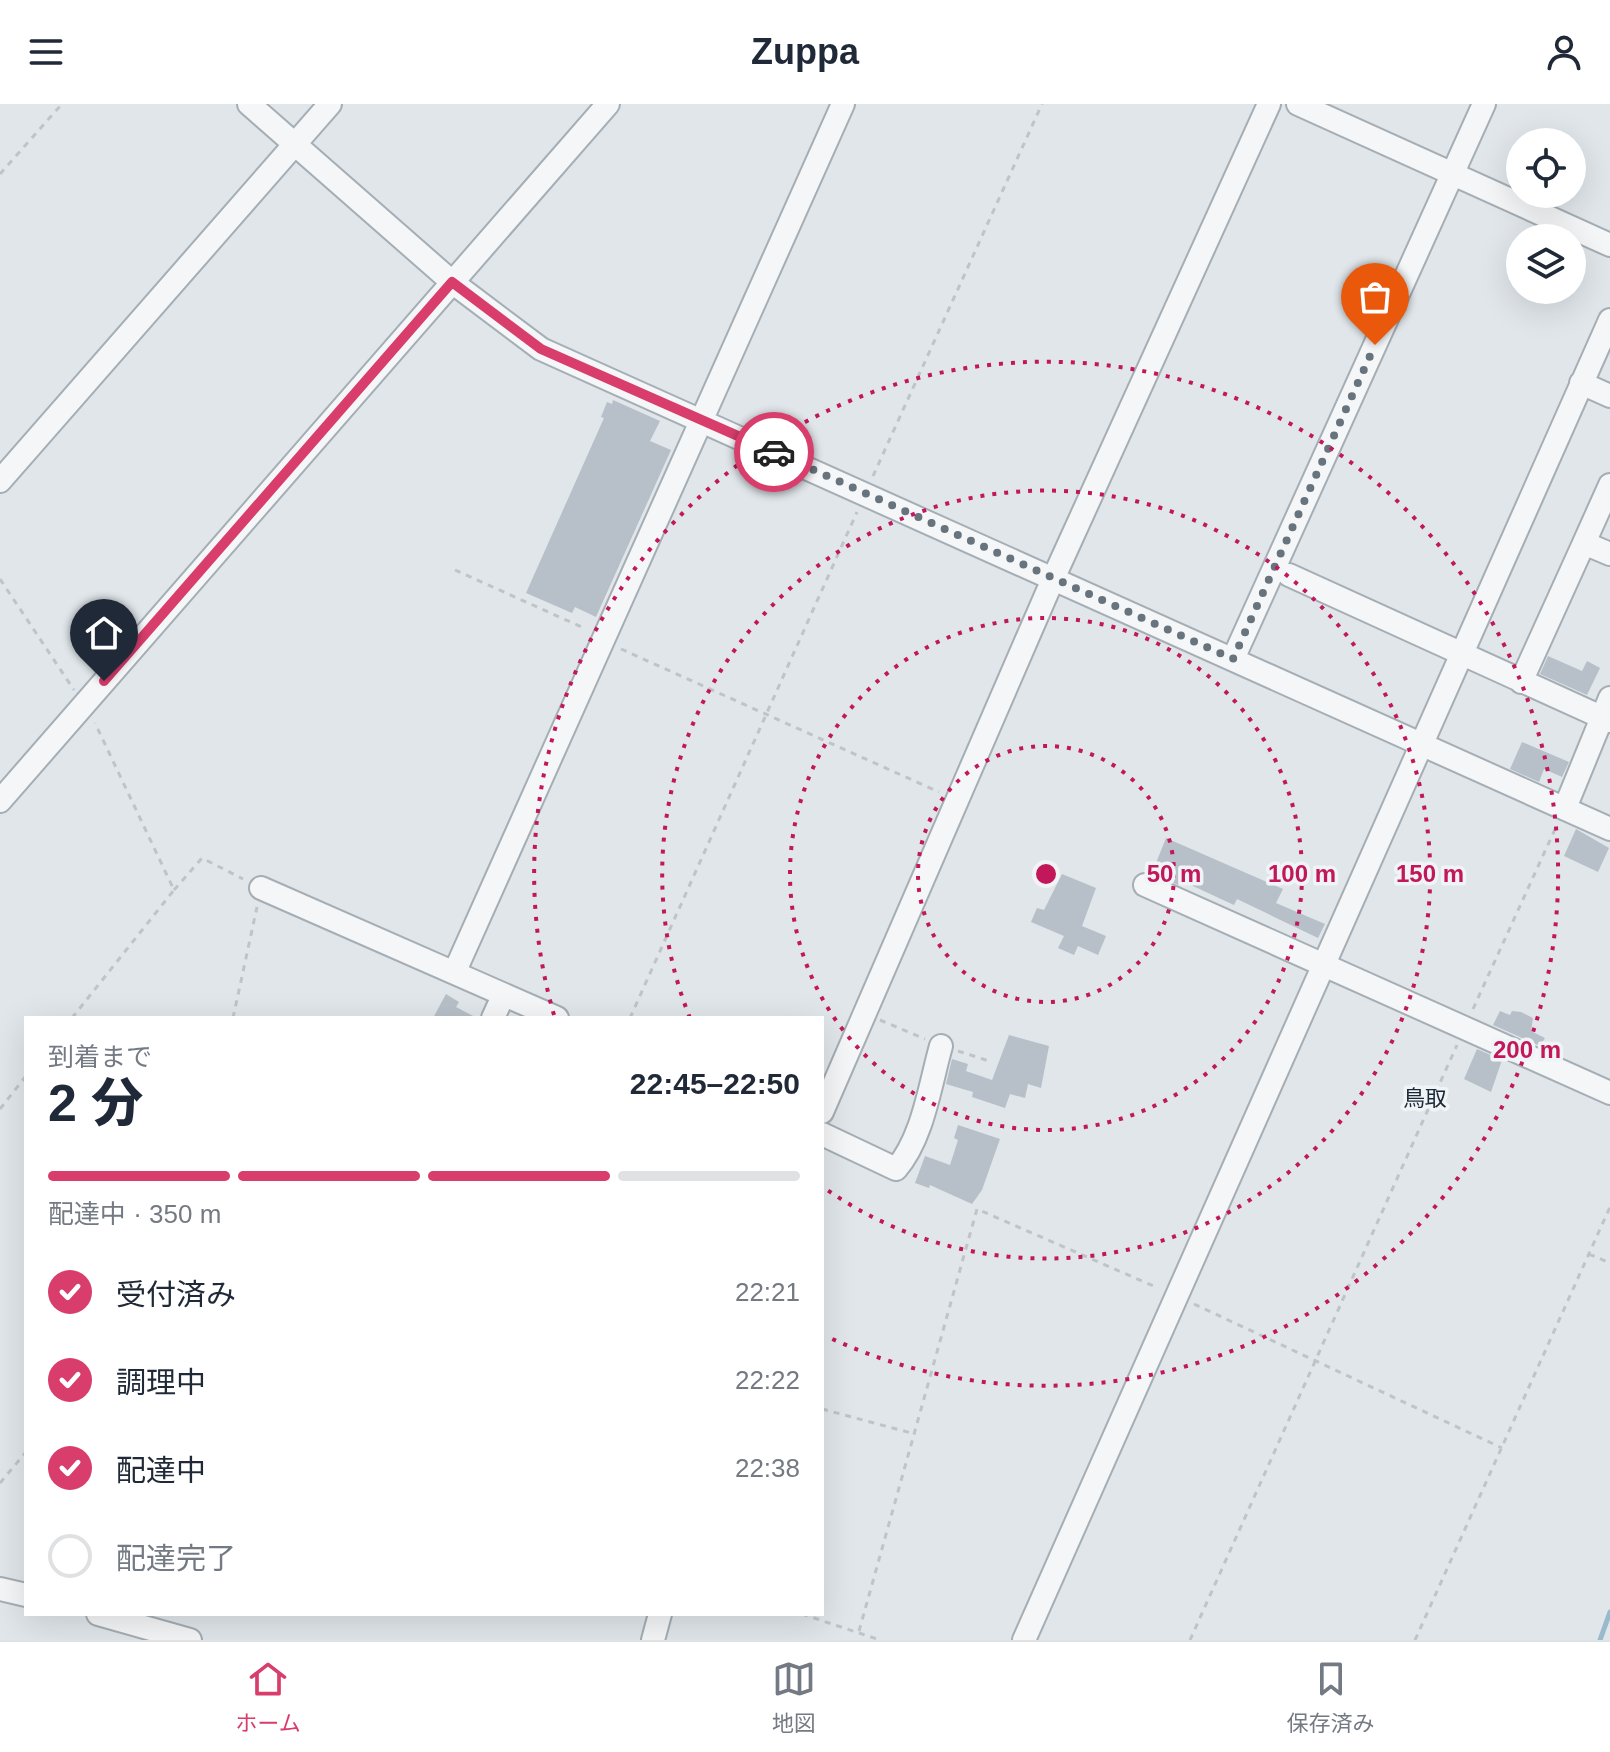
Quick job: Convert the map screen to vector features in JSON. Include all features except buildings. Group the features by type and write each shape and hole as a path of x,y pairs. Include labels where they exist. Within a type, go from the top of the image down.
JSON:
{"street":[{"path":"249,104 452,282 541,349 866,492 1610,829"},
{"path":"0,481 330,104"},
{"path":"0,801 608,104"},
{"path":"455,971 843,104"},
{"path":"824,1107 1053,579 1269,104"},
{"path":"1298,104 1610,245"},
{"path":"1233,659 1484,104"},
{"path":"1024,1640 1610,320"},
{"path":"1581,383 1610,396"},
{"path":"1521,682 1610,485"},
{"path":"1584,543 1610,554"},
{"path":"1289,575 1521,682 1608,712 1565,808"},
{"path":"1145,885 1610,1093"},
{"path":"261,888 552,1016"},
{"path":"494,1016 503,996"},
{"path":"824,1135 896,1169 913,1139 941,1046"},
{"path":"0,1589 24,1595"},
{"path":"105,1616 190,1640"},
{"path":"653,1640 659,1616"}],"path":[{"path":"0,174 62,104"},
{"path":"631,1016 1042,104"},
{"path":"455,570 957,800"},
{"path":"0,579 111,751 174,890"},
{"path":"1190,1640 1565,808"},
{"path":"74,1016 202,858 261,888 233,1016"},
{"path":"0,1109 24,1079"},
{"path":"1415,1640 1610,1207"},
{"path":"859,1631 977,1209 1316,1359 1502,1448"},
{"path":"1589,1254 1610,1263"},
{"path":"824,1410 915,1434"},
{"path":"0,1483 24,1454"},
{"path":"809,1616 880,1640"}],"waterway":[{"path":"1600,1640 1610,1612"}],"way so far":[{"path":"774,452 1233,659 1375,345"}],"district":[{"name":"鳥取","path":"1425,1098"}],"route":[{"path":"104,681 452,282 541,349 774,452"}]}
